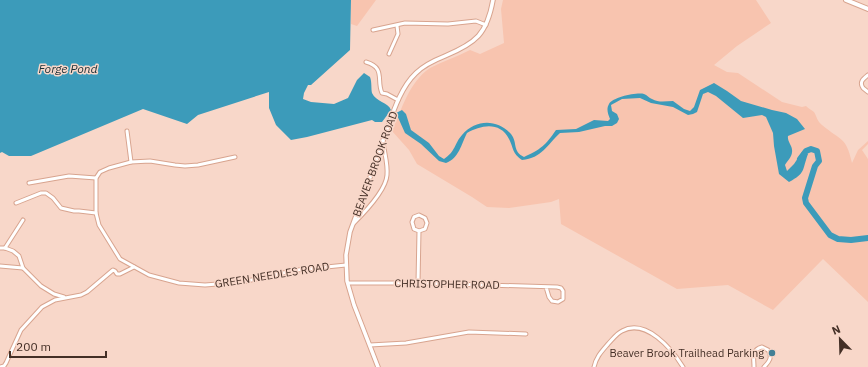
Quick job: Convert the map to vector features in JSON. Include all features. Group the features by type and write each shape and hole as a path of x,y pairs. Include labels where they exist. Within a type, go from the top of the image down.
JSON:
{"main road":[{"path":"846,0 868,9"}],"street":[{"name":"BEAVER BROOK ROAD","path":"378,367 354,305 348,283 346,265 348,242 398,101 408,83 418,71 431,62 473,42 480,35 486,25 493,0"},
{"path":"373,30 378,28 390,28 405,23 448,24 476,21 486,25"},
{"path":"389,54 398,34 397,26"},
{"path":"366,62 374,65 379,71 380,90 382,93 387,94 398,101"},
{"path":"868,75 863,79 861,84 868,92"},
{"path":"127,131 132,162"},
{"path":"354,223 372,203 383,187 386,179 387,174 383,141"},
{"path":"29,183 69,176 96,178 100,172 109,168 132,162 150,161 180,166 198,165 234,157"},
{"name":"GREEN NEEDLES ROAD","path":"96,178 96,213 99,225 120,259 149,275 186,284 205,285 246,281 297,270 346,265"},
{"path":"16,203 41,193 46,193 53,198 61,208 96,213"},
{"path":"420,215 425,218 427,223 425,229 419,231 414,229 412,224 413,218 420,215"},
{"path":"5,248 23,220"},
{"path":"418,283 419,231"},
{"path":"0,248 5,248 19,256 23,268 42,286 54,294 66,298"},
{"path":"0,266 23,268"},
{"path":"0,367 4,366 6,363 20,330 42,306 55,300 75,297 87,292 113,270 117,274 120,274 134,267"},
{"name":"CHRISTOPHER ROAD","path":"348,283 418,283 546,287 560,288 564,293 563,299 558,302 552,301 546,287"},
{"path":"594,367 598,355 617,335 623,331 634,328 645,331 660,340 673,352 683,367"},
{"path":"370,345 406,343 469,332 526,334"},
{"path":"754,367 753,354 756,349 762,347 768,350 771,355 764,367"}],"shaded area":[{"path":"351,0 376,0 357,26 351,24"},
{"path":"503,0 756,0 771,23 737,46 714,65 727,72 738,73 782,102 802,107 806,106 814,112 820,123 845,143 852,163 858,150 868,141 868,144 862,150 868,159 868,302 823,259 773,310 728,285 677,289 561,224 559,199 551,202 509,208 487,207 417,164 409,150 392,131 411,88 430,68 470,50 480,54 504,43 501,9"}],"water":[{"name":"Forge Pond","path":"0,0 351,0 350,50 311,85 308,85 303,99 311,102 334,104 348,98 357,80 364,73 370,77 372,93 374,96 387,105 391,110 382,122 375,122 372,120 291,140 276,125 269,108 269,92 198,115 187,124 143,109 31,156 9,156 2,152 0,153"},
{"path":"714,83 741,101 786,113 797,119 805,129 788,136 788,140 792,148 792,154 785,165 787,171 802,152 808,154 803,171 798,176 789,182 779,174 773,133 766,117 762,115 743,118 716,96 708,92 703,94 697,112 688,115 673,107 651,103 640,98 622,99 611,105 612,111 617,114 619,119 617,123 612,126 605,126 579,132 560,133 535,157 522,160 515,153 505,133 501,129 490,126 478,128 467,133 459,151 454,158 446,163 439,161 421,144 405,133 396,113 402,110 406,114 411,130 429,143 439,156 444,159 451,153 462,135 474,126 486,123 499,126 511,134 516,149 520,155 524,157 535,152 549,140 556,130 576,129 594,120 608,121 610,119 607,110 609,104 611,101 620,97 644,94 657,101 673,101 684,109 690,111 694,107 700,90"}],"waterway":[{"path":"800,159 806,151 811,149 817,151 819,161 815,166 805,198 806,203 830,235 838,239 851,240 868,238"}],"place":[{"name":"Beaver Brook Trailhead Parking","path":"772,353"}]}
